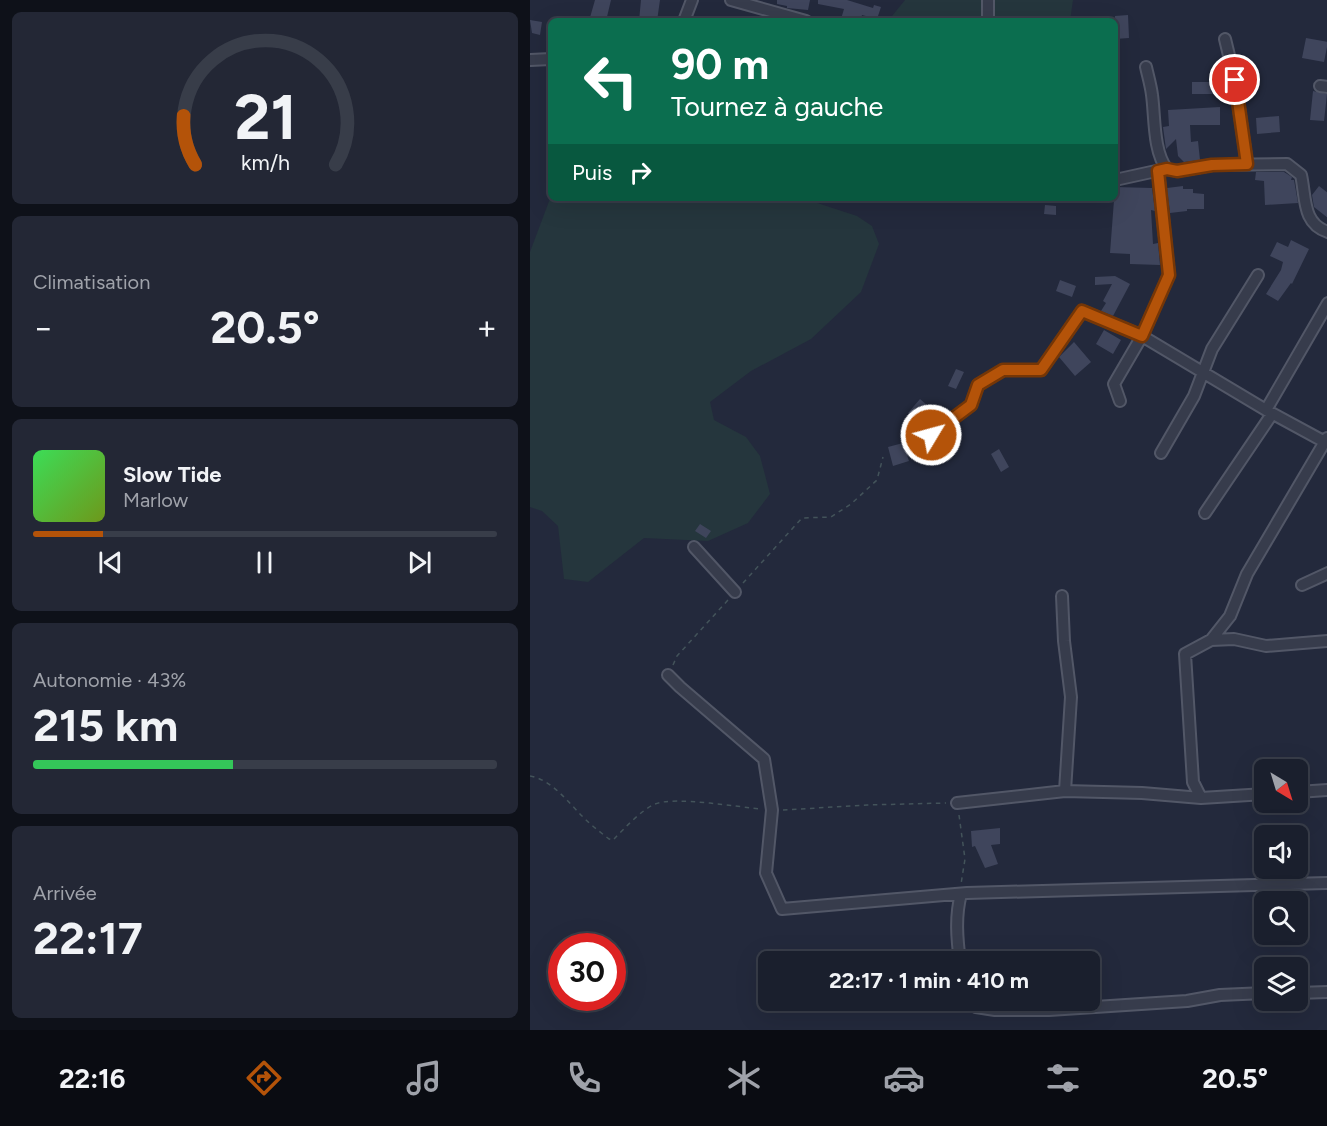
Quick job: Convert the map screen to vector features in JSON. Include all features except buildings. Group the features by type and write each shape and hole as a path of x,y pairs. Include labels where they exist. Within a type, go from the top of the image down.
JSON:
{"street":[{"path":"685,18 692,0"},
{"path":"731,0 795,18"},
{"path":"988,0 988,18"},
{"path":"1224,39 1235,80 1247,164"},
{"path":"530,60 548,59"},
{"path":"1120,401 1114,384 1142,336 1169,275 1163,164 1159,153 1146,67"},
{"path":"1118,179 1162,170 1177,171 1212,165 1287,164 1301,175 1306,212 1310,220 1316,227 1328,232"},
{"path":"1161,453 1194,396 1212,349 1258,275"},
{"path":"1205,513 1269,412 1328,303"},
{"path":"931,435 971,405 978,385 1003,370 1041,370 1082,311 1142,336 1269,412 1326,440 1247,574 1230,616 1211,640 1185,654 1193,782 1201,798"},
{"path":"694,547 735,592"},
{"path":"1302,585 1328,573"},
{"path":"1062,596 1064,641 1071,696 1065,791"},
{"path":"1211,640 1234,639 1266,646 1328,641"},
{"path":"668,675 764,759 772,810 766,873 782,909 962,894 1328,883"},
{"path":"1308,791 1328,790"},
{"path":"957,803 1065,791 1142,793 1201,798 1254,795"},
{"path":"959,951 958,908 962,894"},
{"path":"1308,993 1328,992"},
{"path":"1100,1006 1254,993"}],"path":[{"path":"668,675 677,656 802,518 831,517 851,504 877,480 883,457"},
{"path":"530,776 537,777 562,794 584,818 609,839"},
{"path":"957,803 965,859 961,879 962,894"}],"shaded area":[{"path":"905,0 1073,0 1070,18 890,18"},
{"path":"549,201 811,201 857,216 872,226 879,244 861,292 811,339 751,371 710,402 714,420 746,437 760,456 770,494 748,523 708,541 644,538 588,582 564,579 558,526 542,511 530,507 530,252"}],"route":[{"path":"931,435 971,405 978,385 1003,370 1041,370 1082,311 1142,336 1169,275 1158,171 1247,164 1235,80"}]}
